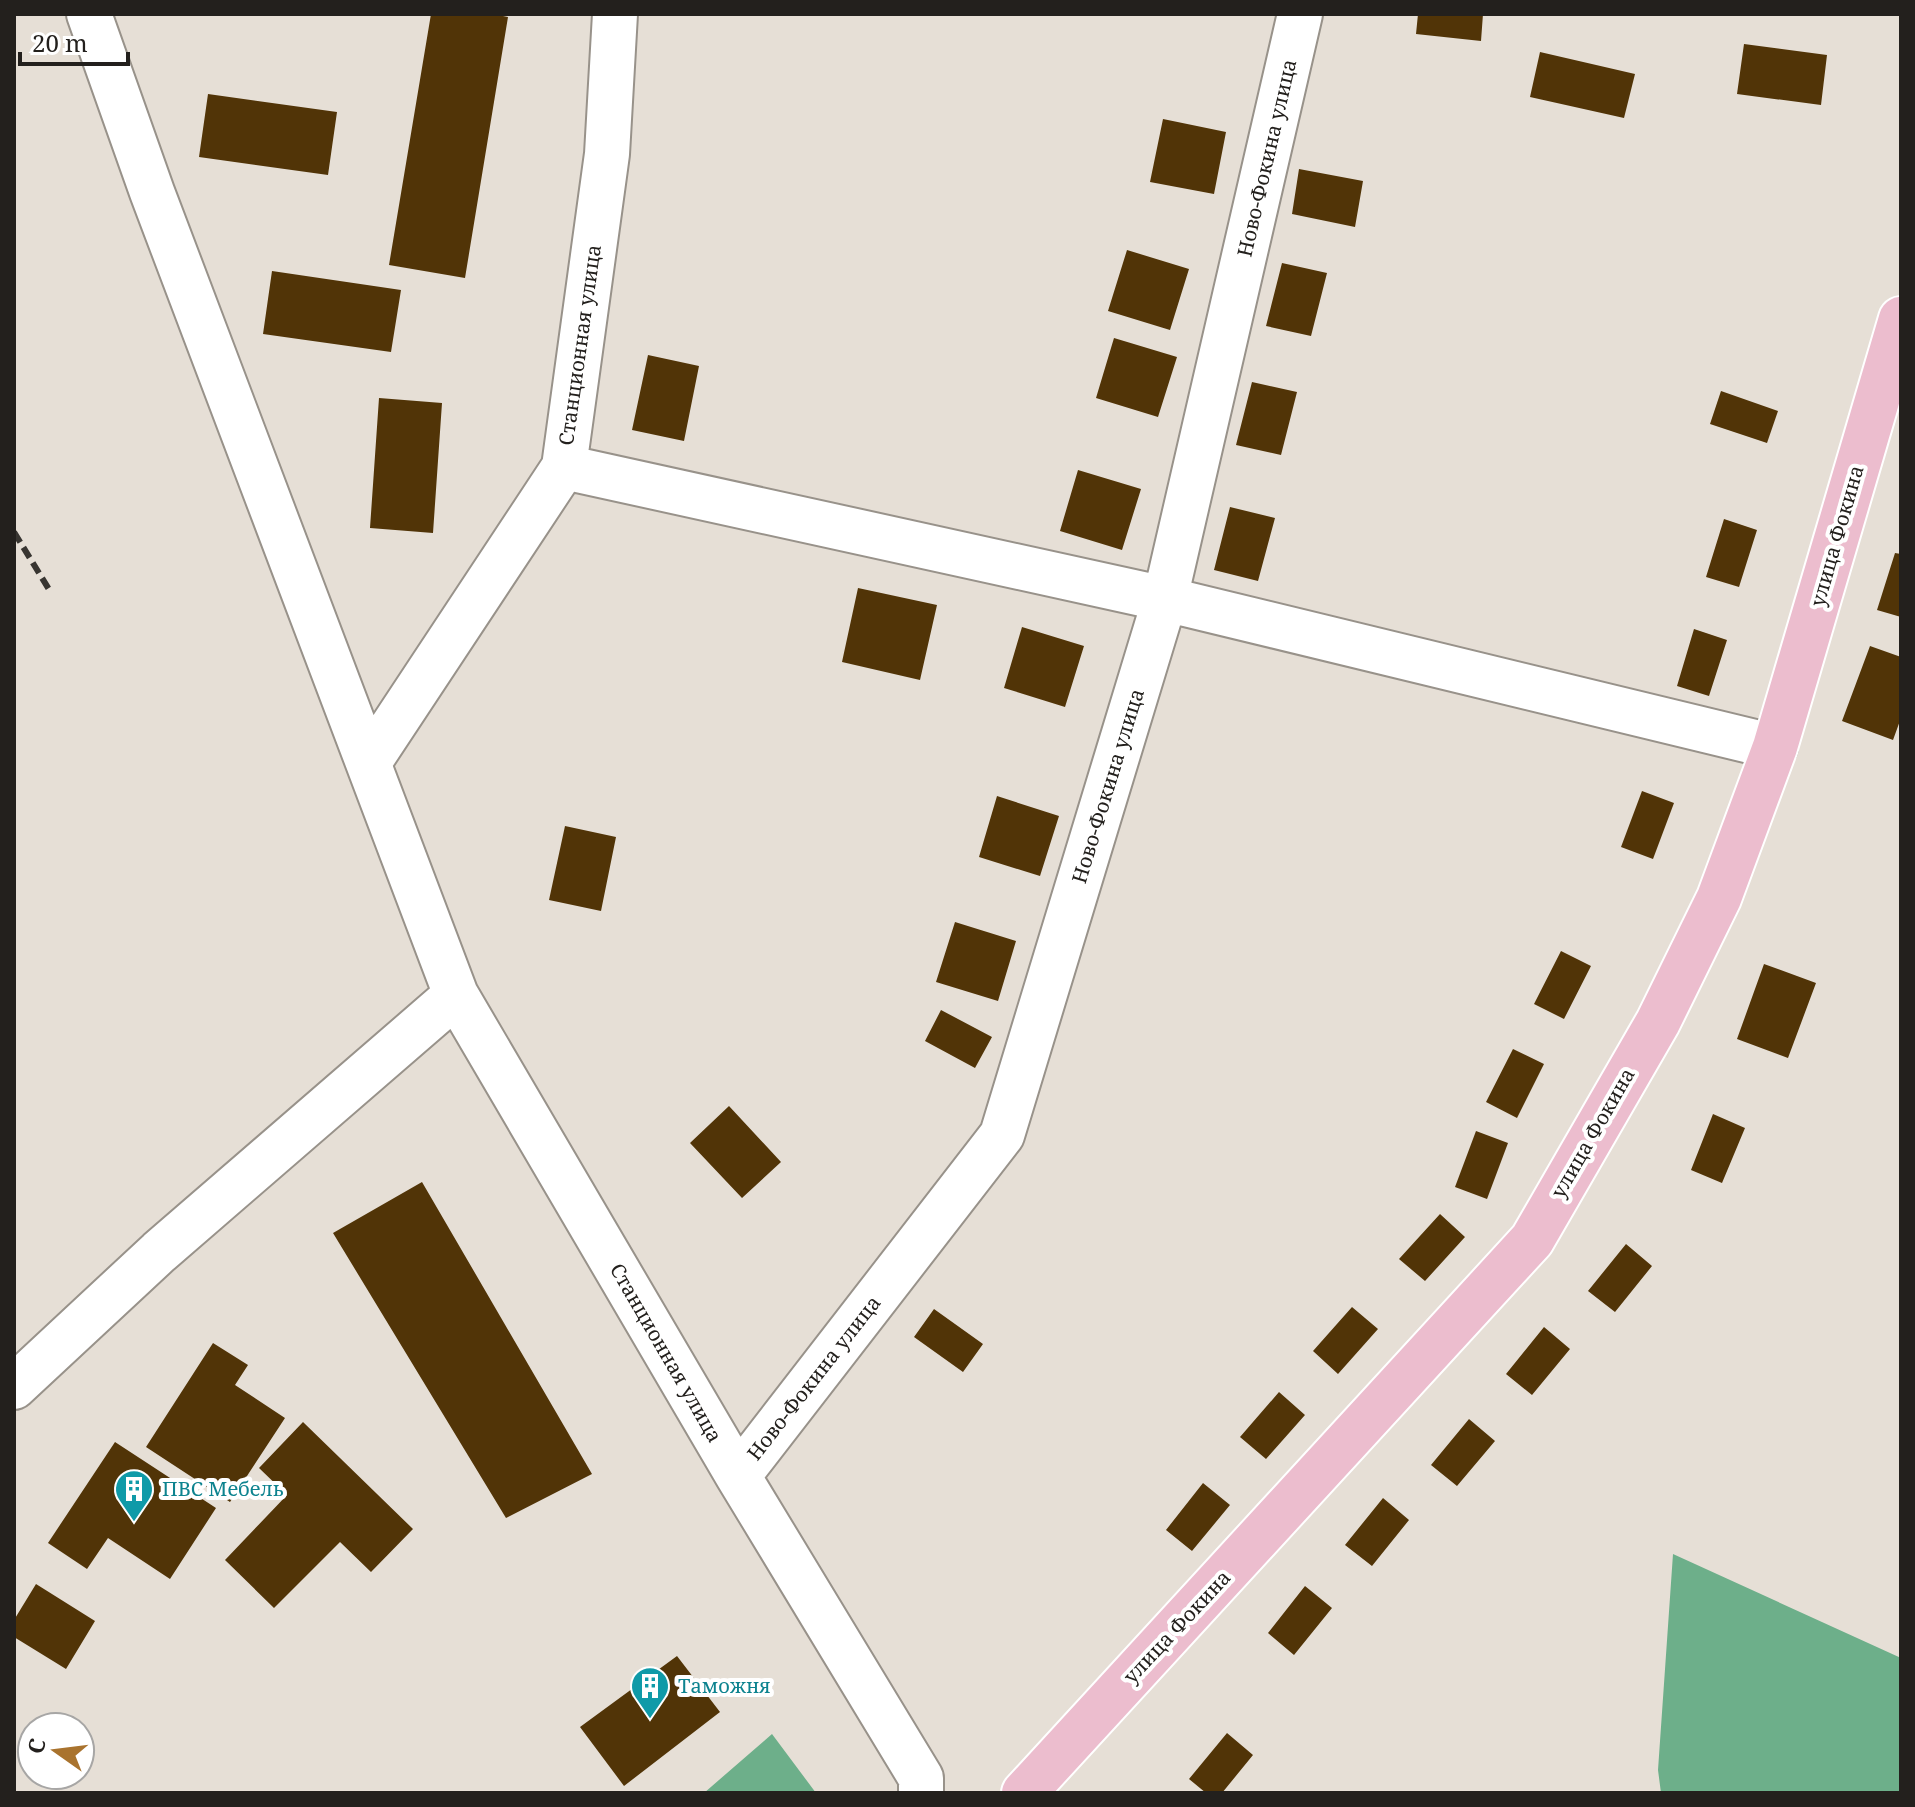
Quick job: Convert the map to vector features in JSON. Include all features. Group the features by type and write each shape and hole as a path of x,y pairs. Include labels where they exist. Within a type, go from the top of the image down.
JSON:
{"main road":[{"name":"улица Фокина","path":"1024,1793 1532,1240 1658,1022 1719,898 1775,747 1901,319"}],"street":[{"name":"Станционная улица","path":"89,14 152,192 456,995 738,1476 921,1778 921,1793"},
{"name":"Станционная улица","path":"369,762 564,467 607,154 615,14"},
{"name":"Ново-Фокина улица","path":"738,1476 1002,1135 1165,599 1300,14"},
{"path":"564,467 1165,599 1775,747"},
{"path":"14,1387 159,1252 456,995"}],"green space":[{"path":"1673,1554 1901,1658 1901,1793 1661,1793 1658,1770"},
{"path":"772,1734 816,1793 704,1793"}],"building":[{"path":"431,14 493,14 508,17 465,278 389,265"},
{"path":"1418,14 1483,14 1481,41 1416,34"},
{"path":"1744,44 1827,55 1821,105 1737,94"},
{"path":"1540,52 1635,74 1624,118 1530,97"},
{"path":"208,94 337,112 328,175 199,157"},
{"path":"1163,119 1226,132 1214,194 1150,182"},
{"path":"1299,169 1363,181 1355,227 1292,214"},
{"path":"1127,250 1189,269 1170,330 1108,311"},
{"path":"1282,263 1327,273 1311,336 1266,326"},
{"path":"272,271 401,290 391,352 263,334"},
{"path":"1114,338 1177,357 1158,417 1096,398"},
{"path":"648,355 699,366 684,441 632,430"},
{"path":"1252,382 1297,392 1281,455 1236,445"},
{"path":"1721,391 1778,411 1767,443 1710,424"},
{"path":"379,398 442,403 433,533 370,528"},
{"path":"1078,470 1141,489 1122,550 1060,531"},
{"path":"1230,507 1275,518 1258,581 1214,570"},
{"path":"1724,519 1757,530 1739,587 1706,577"},
{"path":"1895,553 1901,554 1901,617 1877,610"},
{"path":"858,588 937,605 920,680 842,662"},
{"path":"1022,627 1084,646 1065,707 1004,688"},
{"path":"1694,629 1727,640 1709,696 1677,686"},
{"path":"1870,646 1901,657 1901,718 1893,740 1842,721"},
{"path":"1642,791 1674,803 1653,859 1621,847"},
{"path":"997,796 1059,816 1040,876 979,857"},
{"path":"565,826 616,837 601,911 549,900"},
{"path":"955,922 1016,941 998,1001 936,982"},
{"path":"1561,951 1591,966 1564,1019 1534,1004"},
{"path":"1764,964 1816,983 1788,1058 1737,1039"},
{"path":"941,1010 992,1037 975,1068 925,1041"},
{"path":"1513,1049 1544,1064 1517,1118 1486,1102"},
{"path":"729,1106 781,1162 742,1198 690,1143"},
{"path":"1713,1114 1745,1128 1722,1183 1691,1170"},
{"path":"1476,1131 1508,1143 1487,1199 1455,1187"},
{"path":"422,1182 592,1474 506,1518 333,1233"},
{"path":"1440,1214 1465,1237 1425,1281 1399,1259"},
{"path":"1626,1244 1652,1266 1615,1312 1588,1291"},
{"path":"1352,1307 1378,1329 1338,1374 1313,1351"},
{"path":"934,1309 983,1344 963,1372 914,1337"},
{"path":"1544,1327 1570,1349 1532,1395 1506,1374"},
{"path":"213,1343 248,1365 235,1385 285,1418 230,1502 146,1447"},
{"path":"1279,1392 1305,1415 1266,1459 1240,1437"},
{"path":"1469,1419 1495,1441 1457,1486 1431,1465"},
{"path":"303,1422 413,1529 371,1572 340,1542 274,1608 225,1560 287,1495 259,1468"},
{"name":"ПВС Мебель","path":"115,1442 216,1508 170,1579 108,1538 87,1569 48,1543"},
{"path":"1203,1483 1230,1505 1192,1551 1166,1530"},
{"path":"1383,1498 1409,1520 1372,1566 1345,1545"},
{"path":"36,1584 95,1621 66,1669 14,1637 14,1620"},
{"path":"1305,1586 1332,1608 1294,1655 1268,1633"},
{"name":"Таможня","path":"677,1656 720,1712 624,1786 580,1727"},
{"path":"1227,1733 1253,1755 1222,1793 1206,1793 1189,1779"}],"railway":[{"path":"14,532 50,591"}],"place":[{"name":"ПВС Мебель","path":"134,1523"},
{"name":"Таможня","path":"650,1720"}]}
